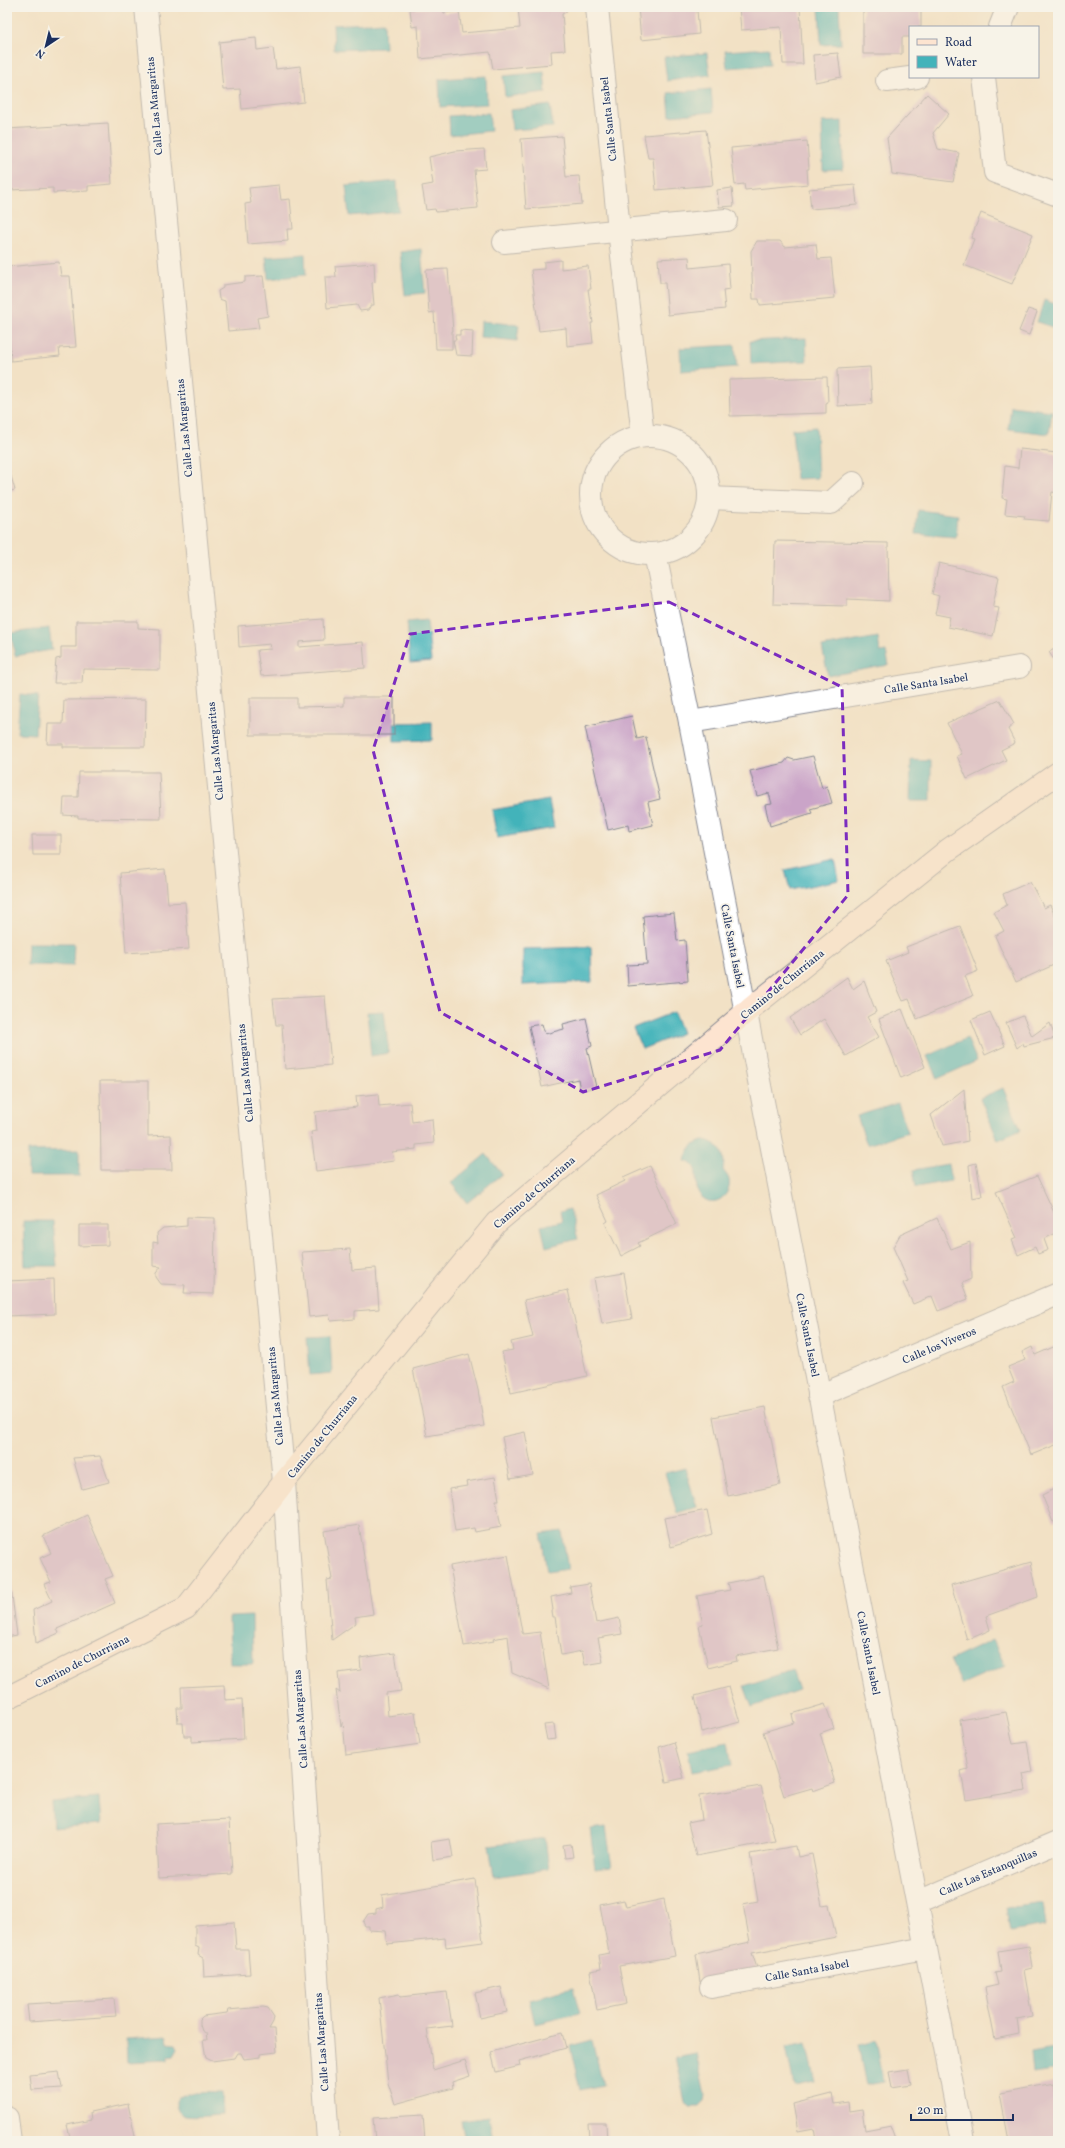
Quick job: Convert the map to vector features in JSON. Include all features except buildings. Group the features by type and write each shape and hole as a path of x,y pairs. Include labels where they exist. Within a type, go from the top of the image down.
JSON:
{"street":[{"name":"Calle Las Margaritas","path":"146,7 284,1482 328,2141"},
{"name":"Calle Santa Isabel","path":"597,7 619,230 643,436"},
{"path":"1000,26 1008,7"},
{"path":"887,81 910,78"},
{"path":"984,78 996,172 1058,195"},
{"path":"504,242 726,220"},
{"path":"643,436 664,437 682,446 698,460 707,478 710,498 706,515 698,530 686,542 671,550 655,554 634,552 611,539 602,529 593,511 591,491 596,471 608,454 623,442 643,436"},
{"path":"710,498 831,503 853,482"},
{"name":"Calle Santa Isabel","path":"655,554 690,722 964,2141"},
{"name":"Calle Santa Isabel","path":"690,722 1019,667"},
{"name":"Camino de Churriana","path":"7,1698 186,1608 284,1482 496,1223 746,1013 948,850 1058,773"},
{"name":"Calle los Viveros","path":"819,1396 1058,1294"},
{"name":"Calle Las Estanquillas","path":"918,1902 1058,1842"},
{"name":"Calle Santa Isabel","path":"712,1988 926,1948"},
{"path":"7,2118 10,2141"}],"highlighted area":[{"path":"669,602 842,687 848,895 720,1050 583,1092 440,1012 373,750 410,634"}],"water":[{"path":"819,7 839,7 841,44 821,45"},
{"path":"384,22 385,48 334,50 333,25"},
{"path":"769,48 770,65 727,68 725,51"},
{"path":"707,53 710,75 667,81 664,57"},
{"path":"544,72 546,92 505,97 503,76"},
{"path":"486,76 487,104 440,107 439,79"},
{"path":"711,89 713,112 670,116 668,93"},
{"path":"550,105 553,127 512,130 510,110"},
{"path":"489,113 491,131 450,135 449,116"},
{"path":"842,121 843,169 823,170 822,122"},
{"path":"397,181 399,211 349,216 346,186"},
{"path":"421,249 425,293 405,295 400,252"},
{"path":"305,254 306,275 268,279 266,257"},
{"path":"1044,300 1058,305 1058,329 1037,322"},
{"path":"481,321 519,325 517,341 480,337"},
{"path":"806,338 807,361 751,364 750,341"},
{"path":"735,345 737,367 681,371 680,348"},
{"path":"1011,406 1052,411 1049,434 1008,429"},
{"path":"816,427 818,478 796,479 792,429"},
{"path":"918,510 958,515 956,537 916,534"},
{"path":"427,620 431,661 410,663 407,622"},
{"path":"49,628 52,650 15,656 11,633"},
{"path":"878,637 880,652 886,651 889,665 828,676 822,647"},
{"path":"20,694 38,696 35,734 17,733"},
{"path":"432,722 432,740 394,741 394,723"},
{"path":"911,760 931,761 931,801 910,801"},
{"path":"549,800 554,828 497,838 492,810"},
{"path":"835,859 839,880 790,890 785,870"},
{"path":"28,943 74,943 73,966 27,965"},
{"path":"591,947 592,982 523,985 523,949"},
{"path":"384,1011 389,1053 371,1056 367,1012"},
{"path":"674,1012 682,1033 642,1049 633,1028"},
{"path":"967,1038 977,1061 937,1079 927,1056"},
{"path":"1003,1088 1021,1130 998,1140 980,1098"},
{"path":"898,1103 908,1132 867,1145 857,1116"},
{"path":"705,1140 719,1147 724,1160 723,1170 729,1179 726,1194 719,1200 715,1201 706,1200 701,1196 698,1191 694,1168 691,1164 685,1161 689,1149 697,1143"},
{"path":"79,1150 79,1176 28,1176 28,1151"},
{"path":"486,1154 502,1174 467,1203 451,1183"},
{"path":"948,1164 951,1181 916,1187 913,1170"},
{"path":"570,1209 578,1239 546,1247 541,1226 562,1221 560,1211"},
{"path":"23,1221 53,1221 57,1266 25,1266"},
{"path":"330,1336 332,1373 310,1375 307,1337"},
{"path":"685,1468 697,1507 677,1513 665,1473"},
{"path":"562,1531 568,1569 547,1572 541,1534"},
{"path":"252,1616 253,1664 230,1664 229,1617"},
{"path":"993,1640 1005,1666 962,1685 950,1660"},
{"path":"792,1670 799,1690 752,1707 744,1686"},
{"path":"728,1742 732,1765 692,1772 688,1750"},
{"path":"99,1798 101,1824 53,1828 51,1802"},
{"path":"606,1827 612,1867 595,1869 590,1829"},
{"path":"545,1838 549,1869 494,1877 489,1846"},
{"path":"1043,1903 1046,1925 1010,1931 1006,1908"},
{"path":"573,1988 580,2013 535,2024 529,1999"},
{"path":"167,2036 168,2043 176,2044 178,2048 174,2055 168,2056 168,2060 127,2062 126,2039"},
{"path":"592,2040 603,2085 580,2090 570,2046"},
{"path":"876,2040 884,2082 866,2085 858,2044"},
{"path":"806,2043 815,2082 794,2086 786,2047"},
{"path":"1058,2048 1058,2070 1033,2074 1031,2053"},
{"path":"696,2053 705,2095 704,2102 699,2107 690,2107 685,2102 675,2057"},
{"path":"193,2093 222,2093 223,2115 190,2117 180,2114 176,2102 179,2098 185,2095"},
{"path":"489,2116 493,2141 465,2141 461,2120"}]}
